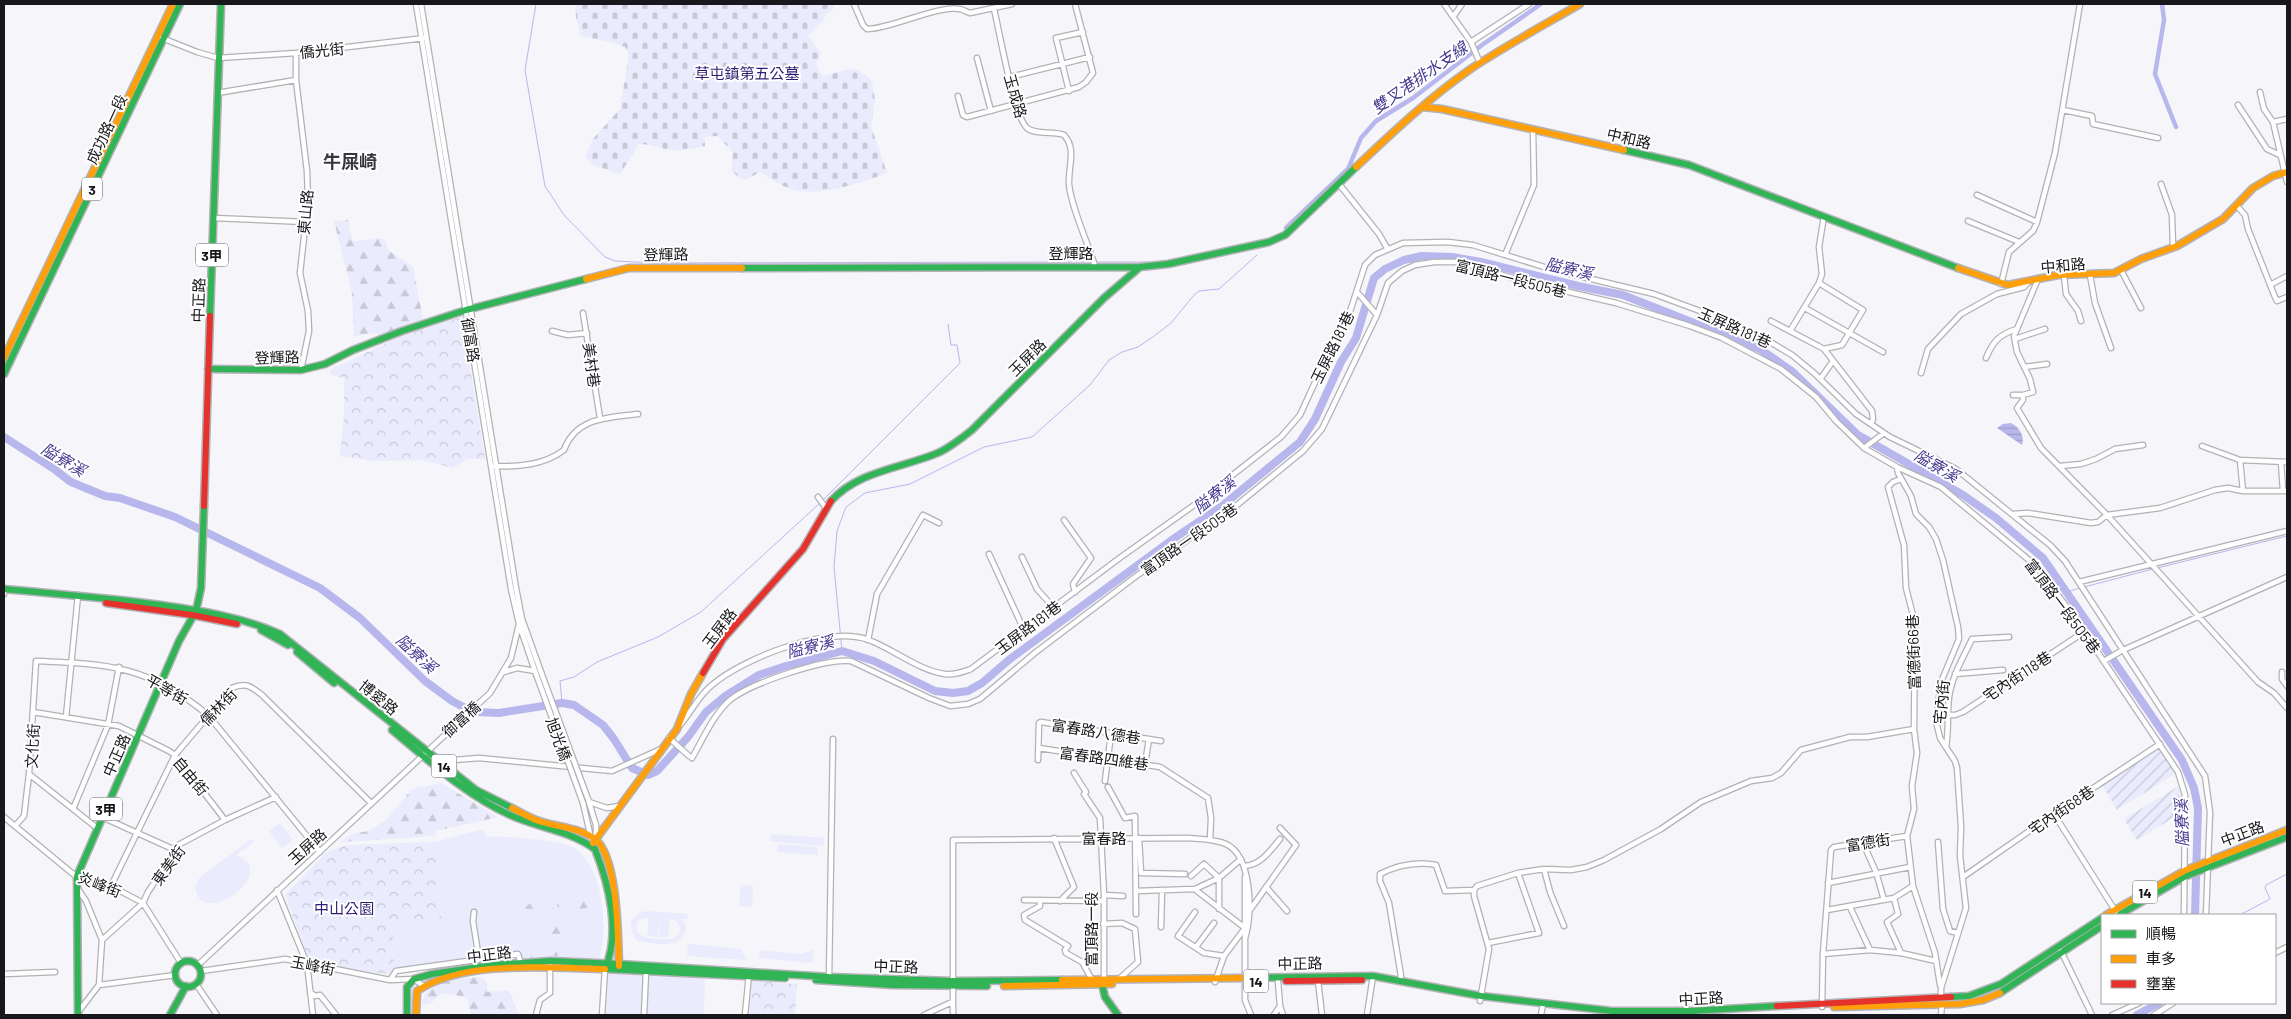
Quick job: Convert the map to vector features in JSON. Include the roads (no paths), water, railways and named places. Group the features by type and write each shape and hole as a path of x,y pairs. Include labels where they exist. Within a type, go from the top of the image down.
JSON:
{"main road":[{"name":"成功路一段","path":"4,374 160,38 173,4"},
{"name":"成功路一段","path":"4,358 160,38 180,4"},
{"name":"中正路","path":"77,1014 77,876 138,734 194,613 201,588 221,4"},
{"path":"1140,267 1168,264 1269,242 1285,235 1422,107 1480,63 1580,4"},
{"name":"中和路","path":"1422,107 1442,109 1689,165 2001,284 2014,284 2064,275 2090,275 2121,270 2141,259 2173,247 2224,219 2253,188 2273,176 2285,172"},
{"name":"登輝路","path":"208,369 301,370 325,364 394,334 468,310 629,268 1140,267"},
{"name":"玉屏路","path":"660,751 671,740 691,694 723,639 803,549 826,508 843,490 877,472 939,452 957,442 972,430 1104,298 1140,267"},
{"name":"博愛路","path":"4,593 78,598 194,613 252,622 280,634 474,796 509,815 537,826 575,837 591,846"},
{"path":"605,969 610,962 610,898 598,854 591,846 593,838 660,751"},
{"name":"博愛路","path":"439,766 476,790 512,809 536,820 593,838"},
{"name":"中正路","path":"2207,864 2287,833"},
{"path":"593,838 604,853 616,897 619,967"},
{"name":"14","path":"2117,914 2186,873 2207,864"},
{"name":"中正路","path":"1699,1015 1822,1005 1879,998 1969,996 2000,984 2101,919"},
{"name":"中正路","path":"1542,1010 1648,1012 1822,1005 1896,1004 1943,1006 1968,1004 1995,996 2101,927"},
{"path":"190,961 199,968 201,978 196,984 186,986 179,982 176,975 177,968 181,963 190,961"},
{"name":"中正路","path":"414,979 432,974 521,965 610,962 619,967 646,972 749,974"},
{"name":"中正路","path":"550,964 605,969 619,967 952,984 1373,978 1400,980 1480,998"},
{"name":"中正路","path":"422,985 454,976 521,965"},
{"name":"中正路","path":"952,984 1091,978 1103,981 1118,979 1216,980"},
{"name":"中正路","path":"1246,979 1318,981 1373,978 1542,1010 1617,1015"},
{"path":"407,1015 407,987 414,979"},
{"name":"富頂路一段","path":"1103,981 1105,997 1118,1015"},
{"path":"416,1015 417,991 422,985"},
{"path":"170,1015 186,986"}],"street":[{"name":"御富路","path":"416,4 424,38 494,466 522,619 537,672"},
{"name":"御富路","path":"421,4 424,38"},
{"path":"855,4 863,25 870,29 919,13 954,6 960,6 965,12 970,13 1012,4"},
{"path":"964,4 965,12"},
{"path":"958,96 963,115 967,116 1069,91 1086,82 1093,72 1075,4"},
{"path":"1444,4 1471,42 1480,63"},
{"path":"1453,17 1462,4"},
{"path":"1471,42 1528,4"},
{"path":"2001,284 2009,252 2033,231 2037,222 2055,153 2080,4"},
{"name":"玉成路","path":"994,9 1016,105 1026,127 1032,131 1058,133 1068,139 1072,152 1069,177 1070,192 1095,266"},
{"path":"1069,91 1056,38 1083,32"},
{"name":"僑光街","path":"160,38 204,55 218,58 296,53 424,38"},
{"name":"東山路","path":"296,53 296,80 307,171 306,222 300,281 308,311 309,331 301,370"},
{"path":"978,58 991,111"},
{"path":"1010,77 1090,58"},
{"path":"217,93 296,80"},
{"path":"2260,92 2264,109 2273,122 2287,182"},
{"path":"2238,105 2267,149 2280,155"},
{"path":"2063,110 2092,116 2093,124 2158,138"},
{"path":"2273,122 2287,119"},
{"path":"1505,256 1534,185 1533,129"},
{"path":"1340,184 1379,234 1387,248"},
{"path":"2161,184 2174,224 2172,234 2173,247"},
{"path":"1977,195 2037,222"},
{"path":"2236,206 2246,215 2248,229 2277,301 2287,297"},
{"path":"1790,331 1805,308 1822,274 1818,247 1824,216"},
{"path":"213,218 306,222"},
{"path":"1968,220 2019,242"},
{"name":"玉屏路181巷","path":"677,729 711,686 736,668 780,649 812,640 845,636 868,640 940,673 952,674 971,669 1197,503 1281,437 1300,415 1322,367 1347,321 1358,293 1362,271 1368,261 1387,248 1403,243 1448,242 1473,245 1554,270 1654,294 1762,337 1792,355 1821,378 1856,414 1883,434 1950,465 2050,545 2065,561 2122,651 2175,727 2205,776 2210,812 2206,914"},
{"name":"富頂路一段505巷","path":"671,740 690,757 716,717 730,700 786,674 843,660 851,661 950,706 968,704 980,699 1036,652 1135,577 1237,505 1303,452 1322,429 1376,314 1385,287 1395,277 1407,268 1434,262 1472,265 1522,281 1616,303 1722,338 1781,369 1816,398 1836,421 1865,447 1897,467 1941,487 2025,555 2035,565 2105,661 2183,782 2185,795 2186,873 2184,914"},
{"path":"2121,270 2141,308"},
{"path":"2064,275 2066,294 2078,311 2081,321"},
{"path":"2090,275 2094,303 2112,348"},
{"path":"2270,285 2287,276"},
{"path":"2013,395 2033,392 2017,352 2015,339 2017,329 2038,279"},
{"path":"1921,373 1928,349 1961,314 1997,294 2024,288 2029,281"},
{"path":"1819,283 1863,310 1842,345 1824,349"},
{"path":"1358,293 1376,314"},
{"path":"1805,308 1883,352"},
{"name":"美村巷","path":"583,313 600,418"},
{"path":"1770,321 1824,349 1872,411 1873,419 1871,424"},
{"path":"1986,358 1999,336 2017,329"},
{"path":"2015,339 2045,329"},
{"path":"552,331 568,335 587,333"},
{"path":"1821,378 1833,361"},
{"path":"2024,367 2047,364"},
{"path":"2023,395 2024,400 2017,408 2038,444 2107,515 2197,617 2258,682 2274,693 2287,708"},
{"path":"494,466 535,463 556,456 564,450 567,442 579,428 600,418 638,414"},
{"path":"1865,447 1883,434"},
{"path":"2060,466 2081,464 2115,449 2143,446"},
{"path":"2202,446 2240,460 2287,462"},
{"path":"2240,460 2243,491"},
{"path":"2012,514 2028,513 2091,523 2098,522 2107,515 2160,508 2215,490 2228,488 2243,491 2285,491 2281,462"},
{"name":"御富路","path":"494,466 511,589 519,624 537,672"},
{"name":"宅內街","path":"1897,467 1901,479 1911,496 1916,514 1929,527 1936,538 1958,627 1959,639 1941,682 1937,707 1938,732 1957,768 1966,908 1941,988 1943,1006"},
{"name":"富德街66巷","path":"1901,479 1888,487 1905,550 1906,588 1915,623 1914,729 1917,753 1912,786 1914,808 1907,836"},
{"path":"819,498 826,508"},
{"path":"868,640 877,594 916,527 923,516 939,523"},
{"path":"1064,520 1091,558 1074,584 1075,592"},
{"path":"2081,585 2287,530"},
{"path":"989,554 1024,630"},
{"path":"1022,556 1037,589 1054,608"},
{"path":"2105,661 2122,651 2287,577"},
{"path":"66,717 78,598"},
{"path":"503,673 510,658 522,619"},
{"name":"宅內街118巷","path":"1948,715 1956,715 1962,712 2084,632"},
{"path":"1946,747 1949,731 1950,695 1955,674 1972,640 2009,637"},
{"name":"平等街","path":"36,661 119,667 161,683 188,698 208,715 320,852"},
{"name":"文化街","path":"36,661 29,774 97,828"},
{"path":"73,809 108,725 119,667"},
{"path":"503,673 517,668 537,672"},
{"path":"1955,674 2003,670"},
{"name":"旭光橋","path":"537,672 588,800"},
{"name":"旭光橋","path":"537,672 583,803 593,838"},
{"path":"2282,672 2282,679 2287,686"},
{"name":"御富橋","path":"432,744 490,692 503,673"},
{"name":"儒林街","path":"111,886 175,755 232,688 243,684 249,685 262,696 371,803"},
{"name":"自由街","path":"34,712 119,726 138,734 175,755 225,820"},
{"name":"富春路八德巷","path":"1038,760 1039,723 1041,722 1161,741"},
{"path":"1480,998 1488,942 1474,896 1474,890 1477,886 1518,873 1544,869 1571,870 1604,860 1661,829 1701,802 1751,781 1772,778 1781,772 1801,750 1850,737 1867,737 1914,729"},
{"path":"1105,781 1111,734"},
{"path":"829,979 833,739"},
{"path":"1146,764 1149,740"},
{"name":"玉屏路","path":"199,968 432,744"},
{"name":"宅內街68巷","path":"1963,877 2160,744"},
{"name":"富春路四維巷","path":"1038,748 1160,767 1208,798 1211,818 1210,840"},
{"name":"玉屏路","path":"439,766 454,760 478,758 612,771 660,751"},
{"name":"富頂路一段","path":"1074,773 1086,792 1084,794 1100,818 1104,895 1102,901 1103,981"},
{"path":"16,826 24,816 29,774"},
{"path":"1108,788 1125,818 1135,816 1140,873 1185,874"},
{"name":"東美街","path":"102,940 143,903 180,844 225,820 276,797"},
{"path":"588,800 608,808 619,806"},
{"path":"588,800 596,825 593,838"},
{"path":"2054,814 2117,914"},
{"name":"炎峰街","path":"4,817 77,876 111,886 143,903 181,963"},
{"path":"102,817 175,850"},
{"path":"1249,911 1296,845 1280,828"},
{"name":"富德街","path":"1822,1005 1823,954 1831,850 1834,847 1907,836 1913,886 1936,961 1941,988"},
{"path":"1054,838 1074,887 1060,901"},
{"path":"1136,914 1137,838"},
{"name":"富春路","path":"952,984 953,840 1137,838 1210,840 1227,844 1242,859"},
{"path":"1244,866 1262,860 1280,839"},
{"path":"1938,842 1942,909 1950,930 1958,933"},
{"path":"1863,843 1876,872 1884,900"},
{"path":"1136,891 1195,889 1219,879 1242,859 1248,880 1249,911 1248,928 1245,938"},
{"path":"1400,980 1402,976 1389,903 1380,881 1380,874 1391,868 1409,863 1436,865 1445,891 1474,890"},
{"path":"1191,876 1204,864 1219,879 1220,909"},
{"path":"1244,866 1245,1000 1251,1015"},
{"path":"1828,883 1876,872 1910,867"},
{"path":"1544,869 1550,892 1564,926"},
{"path":"1488,942 1539,932 1518,873"},
{"path":"1827,910 1894,898 1913,886"},
{"path":"1266,887 1287,911"},
{"path":"77,1014 99,985 102,940 86,901 78,889"},
{"path":"278,890 307,964 313,1015"},
{"path":"1161,926 1162,890"},
{"path":"1197,891 1245,928"},
{"path":"1104,895 1123,896"},
{"path":"1894,898 1898,914 1887,922 1900,953"},
{"path":"1024,900 1102,901"},
{"path":"1040,900 1040,906 1024,915 1025,920 1068,946 1065,950 1066,953 1082,962 1091,978"},
{"path":"1850,907 1870,950"},
{"path":"474,912 473,921 479,959"},
{"path":"1195,912 1178,936 1204,953 1224,956"},
{"path":"1196,947 1214,922"},
{"path":"1103,924 1122,923 1136,929 1138,962 1118,979"},
{"path":"1216,980 1224,956 1234,940 1245,928"},
{"path":"2058,945 2092,1015"},
{"path":"1823,954 1870,950 1900,953 1936,961"},
{"path":"390,980 396,971 518,954 521,965"},
{"name":"玉峰街","path":"199,968 286,959 390,980 414,979"},
{"path":"536,1015 540,1000 550,993 550,964"},
{"path":"602,1015 605,969"},
{"path":"4,974 55,972"},
{"path":"644,1015 646,972"},
{"path":"745,1015 749,974"},
{"path":"99,985 176,975"},
{"path":"1367,1015 1373,978"},
{"path":"414,979 422,985"},
{"path":"1278,981 1280,1006 1283,1015"},
{"path":"1318,981 1322,1015"},
{"path":"196,984 216,1015"},
{"path":"952,984 953,1015"},
{"path":"310,992 315,996 320,995 336,1015"},
{"path":"924,1015 952,1002"},
{"path":"2112,1015 2137,1004"},
{"path":"2154,1015 2171,1004"},
{"path":"1274,1015 1280,1006"},
{"path":"1941,1015 1943,1006"}],"water":[{"path":"2011,423 2021,432 2023,438 2022,445 1997,428 2003,424"}],"waterway":[{"path":"536,4 525,70 545,186 564,215 605,257 615,261 657,263 1091,262"},
{"name":"雙叉港排水支線","path":"1286,228 1348,169 1361,138 1376,121 1413,98 1482,45 1541,4"},
{"path":"2162,4 2164,20 2155,74 2176,127"},
{"path":"842,651 834,567 837,531 846,507 865,493 910,484 984,447 1032,437 1090,385 1109,360 1122,352 1138,347 1154,336 1171,323 1199,291 1219,289 1257,255"},
{"name":"隘寮溪","path":"4,437 71,482 105,496 120,498 175,517 320,588 360,618 425,681 452,701 469,710 499,713 562,703 574,705 603,725 632,768 648,775 657,771 688,737 706,712 724,697 759,675 786,666 842,651 874,661 935,691 953,693 968,691 982,683 1010,659 1176,537 1222,506 1300,442 1315,419 1341,362 1356,338 1374,278 1385,269 1404,260 1422,256 1452,257 1481,262 1623,295 1760,349 1793,372 1858,435 1963,495 1996,518 2043,558 2182,760 2194,788 2198,808 2195,914"},
{"path":"1095,262 1149,262"},
{"path":"823,500 960,363 957,345 951,345 948,324"},
{"path":"562,703 560,681 574,677 597,662 658,637 701,612 820,503"},
{"path":"2157,568 2287,536"},
{"path":"2084,587 2153,569"},
{"path":"2067,592 2080,588"},
{"path":"2242,914 2270,899 2265,888 2266,885 2287,874"},
{"name":"隘寮溪","path":"2137,1015 2157,1004"}],"district":[{"name":"牛屎崎","path":"350,161"}],"park label":[{"name":"草屯鎮第五公墓","path":"747,73"},
{"name":"中山公園","path":"344,908"}]}
